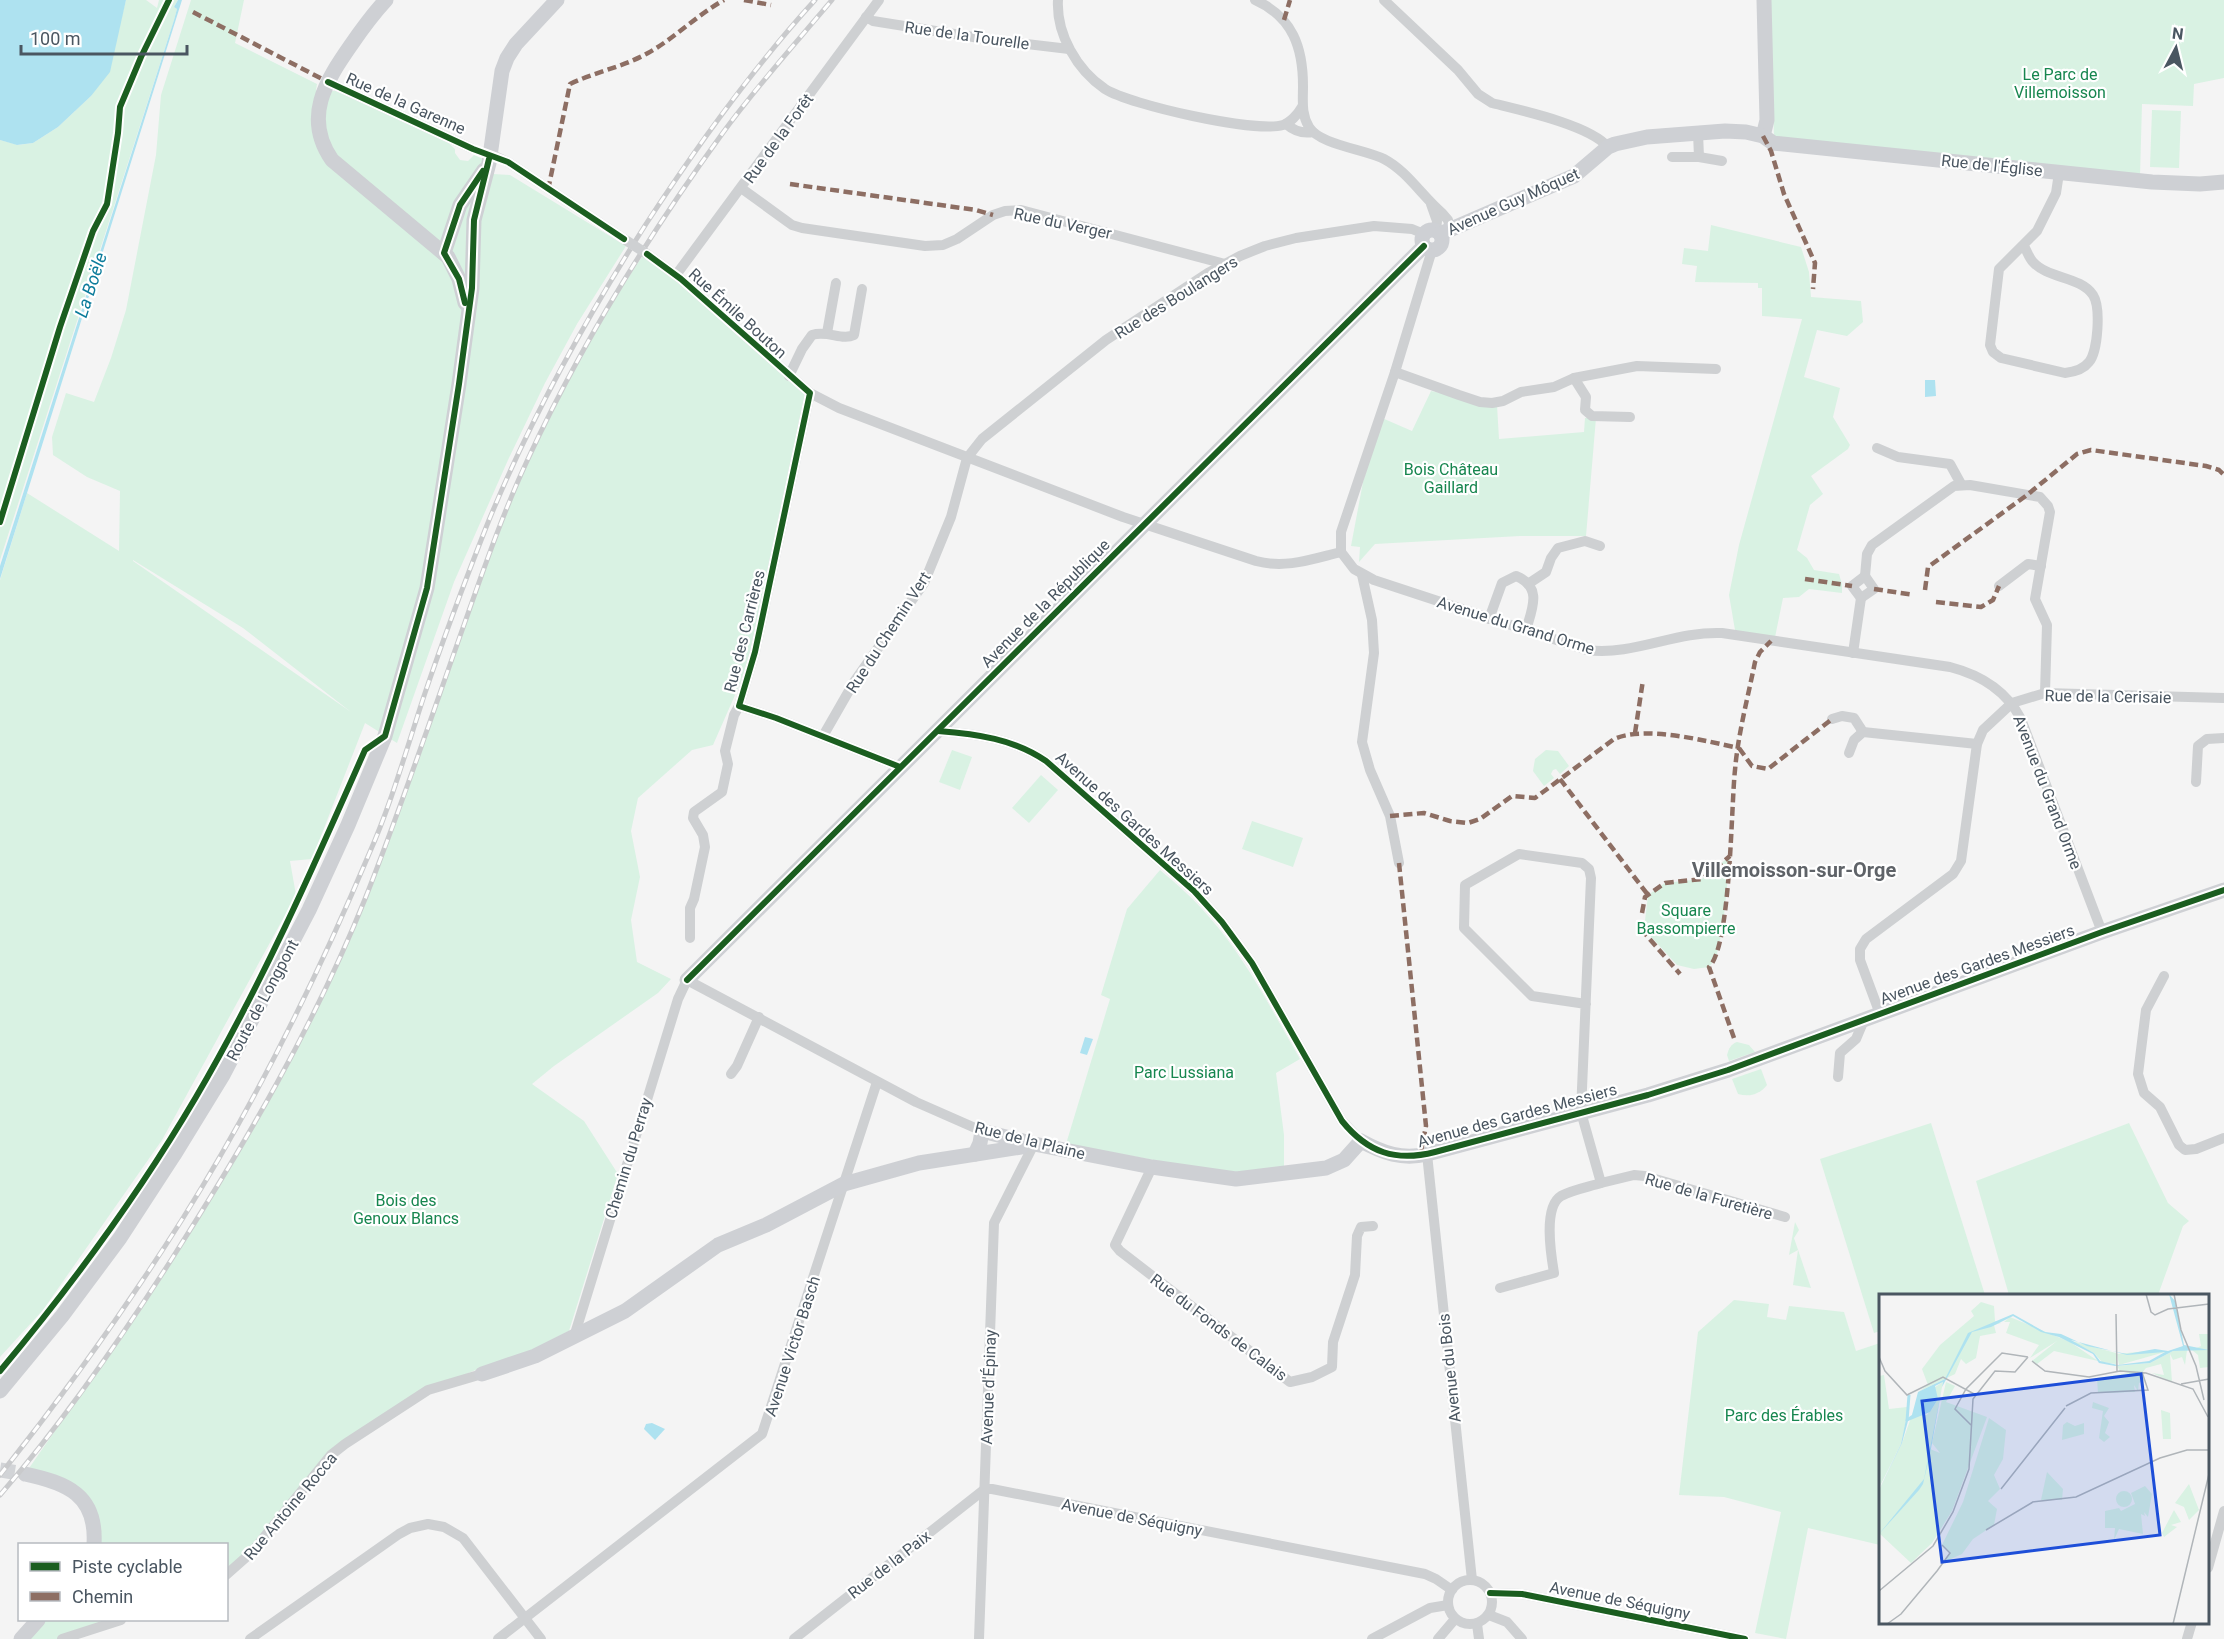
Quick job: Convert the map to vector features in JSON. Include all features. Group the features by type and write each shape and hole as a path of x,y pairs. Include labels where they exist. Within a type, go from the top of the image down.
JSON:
{"street":[{"name":"Rue de la Garenne","path":"386,0 356,37 332,72 322,94 318,118 321,139 326,151 342,169 446,255 463,290 467,321"},
{"name":"Rue de la Forêt","path":"676,275 879,0"},
{"path":"1058,0 1060,28 1070,49 1087,72 1103,87 1128,100 1246,126 1266,127 1286,124 1297,116 1302,107"},
{"path":"1255,0 1270,6 1277,12 1297,43 1303,66 1302,107 1304,117 1313,132 1333,142 1384,159 1393,165 1448,220 1434,237 1395,372 1343,521 1341,552"},
{"path":"1384,0 1458,70 1487,101 1575,128 1597,137 1608,147"},
{"path":"1763,136 1767,120 1764,0"},
{"path":"467,321 474,220 489,158 502,71 516,44 551,2"},
{"name":"Rue de la Tourelle","path":"866,17 873,21 992,40 1070,49"},
{"name":"Rue de la Garenne","path":"328,82 473,149"},
{"path":"1286,124 1293,130 1306,134 1313,132"},
{"name":"Avenue Guy Môquet","path":"1434,237 1574,176 1608,147 1647,137 1698,133 1746,132 1763,136"},
{"path":"1698,133 1699,157"},
{"name":"Rue de l'Église","path":"1763,136 1773,143 2152,182 2200,184 2224,182"},
{"path":"1672,157 1699,157 1722,161"},
{"path":"446,255 460,205 489,158"},
{"name":"Rue Émile Bouton","path":"489,158 508,162 647,254 676,275 810,393 839,408 1143,524 1266,564 1294,564 1341,552"},
{"path":"2024,246 2033,262 2089,290 2097,302 2095,351 2090,362 2075,372 2065,373 2001,358 1993,352 1990,345 1999,269 2037,231 2056,193 2059,172"},
{"name":"Rue du Verger","path":"741,188 792,225 802,228 925,246 943,245 957,239 993,215 1005,211 1022,210 1225,264"},
{"name":"Rue des Boulangers","path":"968,458 982,438 1106,340 1225,264 1280,242 1374,226 1413,229 1434,237"},
{"name":"Avenue de la République","path":"687,980 1434,237"},
{"path":"446,255 472,248"},
{"path":"827,333 836,283"},
{"path":"789,376 807,340 813,335 827,333 849,338 854,335 862,289"},
{"name":"Route de Longpont","path":"0,1391 62,1316 120,1238 174,1155 223,1075 309,910 348,825 385,736 427,588 467,321"},
{"path":"1395,372 1469,399 1492,403 1503,401 1521,392 1554,387 1574,378 1637,366 1716,369"},
{"path":"1574,378 1586,397 1585,410 1592,416 1630,417"},
{"name":"Rue des Carrières","path":"810,393 755,652 739,706 900,767"},
{"path":"1877,448 1898,457 1950,464 1961,484"},
{"name":"Rue du Chemin Vert","path":"823,736 854,682 924,583 951,517 968,458"},
{"path":"1853,653 1861,598 1874,589 1865,576 1867,554 1872,545 1948,488 1961,484 2040,497 2045,501 2050,512 2035,599 2047,625 2045,693"},
{"path":"1528,584 1546,572 1558,548 1585,541 1600,546"},
{"name":"Avenue du Grand Orme","path":"1341,552 1349,564 1362,575 1569,645 1601,652 1636,647 1684,635 1707,633 1965,671 1991,684 2012,704 2023,723 2102,932"},
{"path":"1999,586 2028,564 2041,566"},
{"path":"1362,575 1372,620 1374,653 1362,742 1370,770 1389,816 1399,863"},
{"path":"1489,619 1502,583 1516,576 1528,584 1534,595 1534,604 1526,630"},
{"name":"Rue de la Cerisaie","path":"1880,1014 1860,960 1860,949 1866,939 1958,868 1961,861 1977,744 1983,730 2012,704 2045,693 2224,698"},
{"path":"690,939 690,908 705,847 703,835 693,818 694,812 722,792 728,764 725,751 734,715 739,706"},
{"path":"1832,719 1842,716 1854,718 1863,732"},
{"name":"Avenue des Gardes Messiers","path":"938,731 994,738 1031,751 1046,761 1194,891 1235,938 1342,1121 1361,1141 1379,1151 1397,1156 1427,1154 1728,1070 2102,932 2224,890"},
{"path":"1849,753 1854,740 1863,732 1977,744"},
{"path":"2196,782 2198,746 2207,739 2224,738"},
{"path":"1586,1004 1532,996 1503,969 1464,928 1465,885 1519,854 1582,863 1589,869 1591,878 1586,1004 1581,1112 1601,1183"},
{"path":"2164,976 2146,1010 2138,1074 2144,1093 2160,1107 2178,1145 2185,1150 2196,1149 2224,1138"},
{"name":"Rue de la Plaine","path":"687,980 877,1082 955,1120 982,1131 1028,1142 1152,1167 1224,1178 1267,1176 1326,1168 1336,1165 1349,1155 1361,1141"},
{"name":"Chemin du Perray","path":"574,1337 678,999 687,980"},
{"path":"731,1074 737,1066 759,1017"},
{"path":"1839,1077 1840,1053 1857,1039 1864,1020"},
{"name":"Avenue Victor Basch","path":"498,1639 762,1434 877,1082"},
{"path":"975,1154 981,1143 982,1131"},
{"path":"482,1374 535,1356 625,1311 718,1245 784,1216 844,1184 919,1163 1021,1147 1028,1142"},
{"name":"Avenue d'Épinay","path":"980,1639 994,1223 1028,1142"},
{"name":"Avenue du Bois","path":"1427,1154 1472,1580"},
{"name":"Rue du Fonds de Calais","path":"1152,1167 1116,1245 1120,1251 1290,1382 1312,1377 1332,1367 1333,1342 1354,1275 1357,1236 1361,1227 1373,1226"},
{"name":"Rue de la Furetière","path":"1500,1288 1554,1273 1550,1240 1552,1210 1556,1200 1564,1195 1601,1183 1634,1175 1645,1176 1785,1217"},
{"name":"Rue Antoine Rocca","path":"228,1573 252,1552 338,1449 428,1390 482,1374"},
{"path":"25,1474 63,1484 78,1494 92,1518 94,1543"},
{"name":"Avenue de Séquigny","path":"985,1489 1425,1574 1452,1590"},
{"name":"Rue de la Paix","path":"794,1639 985,1489"},
{"path":"2209,1564 2224,1511"},
{"path":"250,1639 399,1534 410,1528 428,1524 444,1527 463,1538 541,1639"},
{"path":"1472,1580 1486,1587 1490,1593 1492,1608 1489,1615 1477,1624 1462,1623 1455,1618 1448,1605 1452,1590 1464,1581 1472,1580"},
{"name":"Avenue de Séquigny","path":"1490,1593 1522,1594 1745,1639"},
{"path":"1372,1639 1430,1608 1448,1605"},
{"path":"1489,1615 1507,1622 1522,1639"},
{"path":"1438,1639 1455,1618"},
{"path":"21,1639 37,1621"},
{"path":"62,1639 118,1621"},
{"path":"1477,1624 1479,1639"},
{"path":"2187,1639 2192,1624"}],"green space":[{"path":"126,0 146,0 157,8 159,0 178,0 174,7 177,9 174,20 0,560 0,140 18,145 33,143 58,127 91,96 117,35"},
{"path":"191,0 244,0 235,43 317,84 316,90 327,96 331,91 336,91 441,136 455,149 460,160 468,161 474,155 483,159 493,174 510,175 626,246 577,324 545,383 508,460 454,582 397,743 365,723 312,859 290,861 296,895 162,1140 43,1310 0,1357 0,580 27,493 119,551 120,491 87,477 53,455 52,437 66,393 94,402 111,358 126,310 156,155 161,95","holes":["133,560 243,628 351,712"]},
{"name":"Le Parc de Villemoisson","path":"1770,0 2224,0 2224,78 2194,84 2193,106 2142,104 2140,176 1774,137"},
{"path":"2152,110 2181,111 2179,168 2150,167"},
{"path":"1711,225 1801,247 1809,272 1811,297 1861,301 1863,322 1847,336 1817,330 1804,377 1840,388 1833,417 1850,445 1848,449 1811,476 1823,494 1810,505 1797,550 1807,558 1814,570 1839,574 1842,593 1809,589 1799,597 1783,598 1774,642 1736,636 1729,595 1739,545 1802,319 1762,316 1762,288 1758,288 1758,283 1695,282 1697,266 1682,264 1684,248 1708,251"},
{"name":"Bois des Genoux Blancs","path":"647,254 810,393 752,649 739,686 713,745 692,750 638,798 631,831 640,877 631,920 637,962 671,979 658,993 532,1084 584,1121 618,1174 569,1331 530,1351 428,1390 345,1444 228,1574 228,1543 94,1543 86,1505 25,1474 194,1225 237,1154 295,1049 346,941 381,859 463,623 513,493 582,354 643,255"},
{"name":"Bois Château Gaillard","path":"1431,391 1497,405 1499,439 1584,432 1585,418 1596,418 1586,536 1520,536 1375,544 1359,562 1360,547 1351,546 1363,482 1382,418 1412,431"},
{"path":"952,750 972,757 960,790 939,782"},
{"path":"1546,750 1558,751 1569,766 1560,774 1556,769 1553,770 1551,774 1554,778 1544,786 1533,771 1535,759"},
{"path":"1041,775 1058,790 1029,823 1012,808"},
{"path":"1252,821 1303,838 1293,867 1242,849"},
{"name":"Square Bassompierre","path":"1730,856 1723,926 1716,958 1709,967 1694,969 1677,965 1644,929 1648,895 1665,883 1702,879"},
{"name":"Parc Lussiana","path":"1160,870 1204,911 1236,951 1300,1059 1276,1073 1284,1135 1284,1167 1237,1172 1198,1168 1066,1144 1110,999 1101,995 1127,909"},
{"path":"1737,1042 1749,1045 1755,1052 1729,1061 1727,1055 1729,1050"},
{"path":"1761,1069 1767,1085 1754,1094 1738,1094 1732,1079"},
{"path":"1931,1123 1985,1294 1879,1294 1879,1331 1874,1333 1820,1159"},
{"path":"2129,1123 2168,1203 2189,1221 2183,1226 2158,1294 2009,1294 1976,1181"},
{"path":"1795,1222 1799,1230 1794,1238 1811,1288 1793,1285 1798,1250 1789,1255"},
{"name":"Parc des Érables","path":"1734,1300 1769,1304 1767,1317 1786,1320 1789,1306 1844,1312 1856,1351 1879,1343 1879,1545 1808,1528 1786,1639 1755,1633 1781,1512 1724,1497 1679,1495 1698,1332"},
{"path":"37,1621 118,1621 62,1639 21,1639"}],"water":[{"path":"0,0 126,0 110,72 91,96 58,127 33,143 17,145 0,140"},
{"name":"La Boële","path":"178,0 182,0 0,579 0,566 174,20 177,9 174,7"},
{"path":"1925,380 1935,380 1936,396 1925,397"},
{"path":"1085,1037 1093,1039 1087,1055 1080,1053"},
{"path":"652,1423 665,1429 655,1440 644,1429 646,1424"}],"tunnel":[{"path":"0,1470 25,1474"}],"railway":[{"path":"0,1475 95,1349 140,1284 183,1218 260,1086 328,948 377,834 425,693 487,525 521,447 580,333 646,224 705,137 769,53 815,0"},
{"path":"0,1495 69,1409 153,1288 252,1127 324,992 365,899 404,796 479,581 510,500 548,418 592,334 642,252 722,134 832,0"}],"marked path":[{"path":"548,190 570,84 648,53 724,0"},
{"path":"744,0 771,5"},
{"path":"1284,20 1290,0"},
{"path":"193,12 328,82"},
{"path":"1763,136 1771,151 1784,194 1815,263 1813,289"},
{"path":"790,184 976,210 993,215"},
{"path":"1925,590 1928,567 2027,495 2077,454 2091,450 2206,466 2219,470 2224,475"},
{"path":"1805,579 1852,586"},
{"path":"1936,602 1981,607 1993,600 1999,586"},
{"path":"1874,589 1914,595"},
{"path":"1734,1038 1709,967 1716,954 1726,905 1736,756 1741,729 1755,662 1760,652 1771,641"},
{"path":"1635,733 1643,680"},
{"path":"1739,748 1752,766 1768,769 1832,719"},
{"path":"1390,816 1424,813 1450,821 1468,823 1480,819 1512,796 1535,798 1614,739 1627,735 1659,734 1693,738 1739,748"},
{"path":"1560,779 1648,895"},
{"path":"1642,913 1645,897 1665,883 1702,879 1730,856"},
{"path":"1399,863 1426,1126 1420,1156"},
{"path":"1641,929 1680,974"}],"cycle path":[{"path":"0,522 60,327 93,231 107,204 120,107 169,0"},
{"path":"328,82 473,149 508,162 624,239"},
{"path":"0,1371 104,1238 196,1097 264,970 365,750 385,736 427,588 472,288 474,220 489,159"},
{"path":"465,303 459,279 444,253 460,205 483,171"},
{"path":"687,980 1424,246"},
{"path":"647,254 681,279 810,393 755,652 739,706 776,718 900,767"},
{"path":"938,731 995,739 1021,747 1046,761 1194,891 1222,922 1252,963 1342,1121 1362,1141 1373,1148 1395,1155 1408,1156 1435,1152 1648,1095 1728,1070 2102,932 2224,890"},
{"path":"1490,1593 1522,1594 1745,1639"}],"district":[{"name":"Villemoisson-sur-Orge","path":"1794,870"}]}
